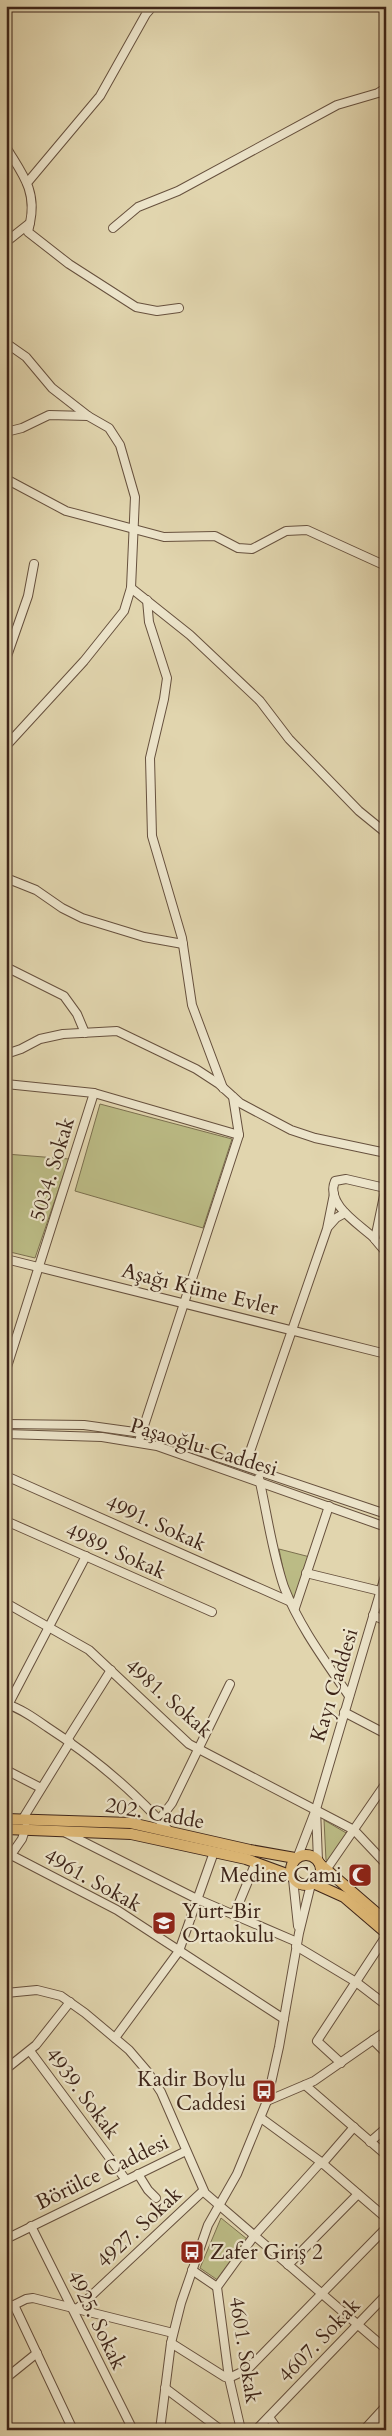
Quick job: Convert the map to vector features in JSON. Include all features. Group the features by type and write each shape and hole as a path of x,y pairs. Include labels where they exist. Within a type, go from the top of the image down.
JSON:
{"main road":[{"name":"202. Cadde","path":"6,1819 62,1831 125,1833 256,1862 293,1878"},
{"name":"202. Cadde","path":"6,1829 25,1823 120,1822 250,1850 296,1857"},
{"path":"384,1917 310,1855 296,1857 290,1867 293,1878 302,1884 312,1883 344,1897 386,1935"},
{"path":"312,1883 320,1874 322,1865"}],"street":[{"path":"27,183 100,96 146,14 153,6"},
{"path":"113,228 138,207 178,191 337,105 378,93 386,88"},
{"path":"6,147 27,183 33,200 28,232 69,264 136,307 157,311 179,308"},
{"path":"6,242 30,223"},
{"path":"6,343 26,357 52,388 88,416 109,428 120,445 135,497 131,552 131,588 124,611 84,661 6,746"},
{"path":"6,432 22,428 49,415 88,416"},
{"path":"6,479 66,511 164,537 215,536 238,548 252,550 286,531 307,530 386,566"},
{"path":"6,659 28,596 34,564"},
{"path":"131,588 190,635 260,701 289,739 359,811 386,833"},
{"path":"146,600 149,622 167,678 150,758 152,836 183,944 192,1006 223,1088"},
{"path":"6,878 36,890 62,908 82,918 144,937 183,944"},
{"path":"6,968 64,996 77,1014 85,1033"},
{"path":"6,1054 40,1039 117,1031 196,1069 240,1103 291,1130 386,1153"},
{"path":"6,1084 94,1093 239,1135"},
{"name":"5034. Sokak","path":"6,1370 94,1093"},
{"path":"139,1442 239,1135 233,1097"},
{"path":"245,1466 327,1228 334,1194 334,1183 340,1178 385,1187 375,1239"},
{"path":"334,1194 345,1213 375,1239 386,1252"},
{"path":"327,1228 336,1218 345,1213"},
{"name":"Aşağı Küme Evler","path":"6,1258 386,1354"},
{"name":"Paşaoğlu Caddesi","path":"6,1424 84,1426 142,1433 179,1443 386,1514"},
{"name":"Paşaoğlu Caddesi","path":"6,1434 84,1435 139,1442 174,1451 386,1527"},
{"path":"258,1471 281,1577 293,1605 314,1643 349,1696"},
{"name":"4991. Sokak","path":"6,1476 293,1605"},
{"path":"293,1605 329,1506"},
{"name":"4989. Sokak","path":"6,1521 212,1612"},
{"path":"86,1556 7,1705 69,1741 107,1770 170,1832"},
{"name":"Kayı Caddesi","path":"296,1857 316,1808 386,1572"},
{"path":"306,1573 380,1591"},
{"name":"4981. Sokak","path":"6,1603 88,1650 173,1731 199,1750 316,1808 354,1830 386,1864"},
{"path":"373,1615 386,1621"},
{"path":"8,1859 41,1788 111,1670"},
{"path":"159,1820 172,1803 230,1684"},
{"path":"344,1712 386,1734"},
{"path":"6,1770 41,1788"},
{"path":"322,1865 354,1830 386,1784"},
{"name":"Kayı Caddesi","path":"316,1808 322,1865"},
{"path":"62,1831 197,1900 297,1944 356,1982 386,2005"},
{"path":"115,2038 179,1951 214,1852"},
{"name":"4961. Sokak","path":"8,1859 102,1902 284,2018"},
{"path":"234,1915 256,1862"},
{"path":"293,1878 299,1933"},
{"path":"160,2430 173,2333 192,2270 208,2225 218,2205 238,2174 266,2101 284,2018 299,1933 312,1883"},
{"path":"341,2063 317,2041 386,1935"},
{"path":"6,1993 45,1991 70,2002 115,2038 138,2060 154,2082 203,2191 386,2349"},
{"path":"6,2069 42,2039 70,2002"},
{"path":"266,2101 305,2085 341,2063 386,2031"},
{"path":"373,2040 386,2053"},
{"name":"4939. Sokak","path":"30,2050 126,2180"},
{"path":"305,2085 386,2156"},
{"path":"261,2118 322,2163 386,2218"},
{"name":"4601. Sokak","path":"241,2430 229,2378 217,2287 254,2236 354,2128"},
{"path":"370,2142 386,2128"},
{"name":"Börülce Caddesi","path":"6,2239 186,2151"},
{"path":"138,2174 148,2190 156,2198"},
{"name":"4927. Sokak","path":"74,2308 203,2191"},
{"path":"288,2265 358,2194"},
{"name":"4925. Sokak","path":"31,2226 134,2430"},
{"path":"171,2343 221,2375 229,2378 248,2369 386,2228"},
{"path":"192,2270 217,2287"},
{"name":"4607. Sokak","path":"256,2430 386,2295"},
{"path":"6,2309 33,2298 173,2333"},
{"path":"14,2305 73,2430"},
{"path":"6,2378 37,2353"},
{"path":"165,2388 221,2430"},
{"path":"364,2430 386,2406"},
{"path":"373,2430 386,2415"},
{"path":"269,2417 278,2430"}],"green space":[{"path":"100,1104 232,1139 203,1228 75,1191"},
{"path":"6,1154 69,1159 35,1258 6,1251"},
{"path":"279,1549 310,1557 295,1596 292,1598 286,1583"},
{"path":"324,1820 348,1834 328,1861 326,1860"},
{"path":"221,2218 247,2239 219,2281 200,2268"}],"place":[{"name":"Medine Cami","path":"360,1875"},
{"name":"Yurt-Bir Ortaokulu","path":"164,1923"},
{"name":"Kadir Boylu Caddesi","path":"264,2091"},
{"name":"Zafer Giriş 2","path":"192,2252"}]}
